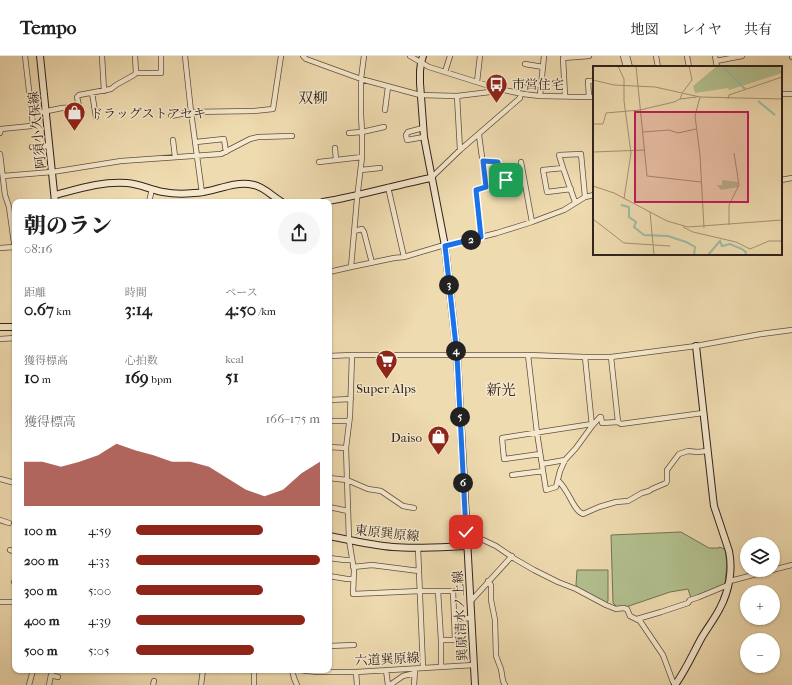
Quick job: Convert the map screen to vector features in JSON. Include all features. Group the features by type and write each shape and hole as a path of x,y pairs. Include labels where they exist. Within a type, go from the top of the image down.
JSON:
{"street":[{"path":"0,133 1,128 31,126 32,124 25,56"},
{"name":"阿須小久保線","path":"40,56 55,199"},
{"path":"102,56 104,91"},
{"path":"135,56 136,73"},
{"path":"32,114 78,107 78,96 111,89 136,73 161,73 161,56"},
{"path":"185,56 202,193"},
{"path":"171,116 191,112 253,111 273,109 280,56"},
{"path":"303,56 306,59 361,79 420,95 457,96 491,92 494,88"},
{"path":"351,267 362,157 361,79 364,56"},
{"path":"410,56 429,67 494,88 520,94 592,97 588,81 592,81"},
{"name":"巽原清水ノ上線","path":"423,56 420,72 420,95 424,137 445,246 457,355 475,685"},
{"path":"446,72 450,56"},
{"path":"477,82 480,56"},
{"path":"540,96 544,56"},
{"path":"565,96 563,58 589,56"},
{"path":"623,56 626,66"},
{"path":"627,56 630,66"},
{"path":"656,56 658,66"},
{"path":"687,56 689,66"},
{"path":"716,59 742,56"},
{"path":"525,64 543,67"},
{"path":"518,81 541,85"},
{"path":"385,110 388,87"},
{"path":"92,93 96,117"},
{"path":"332,200 432,178 460,150 520,98 520,94"},
{"path":"457,96 460,150"},
{"path":"349,133 362,132 384,127"},
{"path":"423,128 408,132 406,135 407,140 424,137"},
{"path":"479,135 486,187 476,190 481,237"},
{"path":"3,176 52,172 121,161 221,154 250,139 258,137 292,136"},
{"path":"196,142 224,139 226,152"},
{"path":"173,140 175,157"},
{"path":"32,147 50,146"},
{"path":"335,148 336,160"},
{"path":"0,154 3,176 3,196 9,207 12,228"},
{"path":"576,202 559,155 581,154 585,197"},
{"path":"319,162 362,157"},
{"path":"483,161 498,162 499,179 504,178 506,180 507,194"},
{"path":"521,162 532,222"},
{"path":"361,170 380,168"},
{"path":"563,168 543,170 547,192 571,189"},
{"path":"782,180 792,178"},
{"path":"55,195 112,183 134,184 162,192 202,193 238,183 256,185 264,189 276,199"},
{"path":"388,187 404,257"},
{"path":"150,199 152,189"},
{"path":"332,271 404,257 441,246 481,237 532,222 564,210 585,197 593,195"},
{"path":"354,231 362,229 364,232 372,263"},
{"path":"0,248 12,248"},
{"path":"0,327 12,327"},
{"path":"332,356 528,355 611,357 696,346 792,330"},
{"path":"0,339 12,338"},
{"path":"466,532 496,546 515,559 558,582 576,588 606,605 626,609 630,616 640,622 663,655 673,682 676,685 725,598 731,572 730,557 714,506 696,346"},
{"path":"352,355 351,399 346,448 348,510 354,579 353,594 453,591 455,640 441,640"},
{"path":"528,355 537,433 546,490 556,487 560,471 565,460 600,417 602,423 618,422 621,424 703,413"},
{"path":"585,357 592,425"},
{"path":"611,357 618,422"},
{"path":"332,400 351,399"},
{"path":"332,422 349,421"},
{"path":"540,454 504,459 502,438 592,425"},
{"path":"332,448 346,448"},
{"path":"558,480 580,514 585,514 599,507 628,500 666,483 667,470 679,454 688,451 708,451"},
{"path":"542,464 565,460"},
{"path":"512,475 543,471"},
{"path":"332,478 347,480 368,489 381,491 403,506 414,508"},
{"path":"0,479 12,481"},
{"path":"332,507 348,510"},
{"path":"0,520 9,523"},
{"name":"東原巽原線","path":"332,537 383,546 418,548 467,546"},
{"path":"418,548 423,668"},
{"path":"470,602 512,556"},
{"path":"332,558 352,560"},
{"path":"353,567 372,565 419,571"},
{"path":"637,619 688,603 690,600 729,583 792,566"},
{"path":"332,576 354,579"},
{"path":"488,581 491,585 491,600 495,620 496,656 505,685"},
{"path":"438,591 441,667"},
{"path":"0,602 12,603"},
{"path":"454,619 471,618"},
{"path":"332,646 354,645"},
{"name":"六道巽原線","path":"332,672 386,670 415,671 423,668 474,665"},
{"path":"386,670 389,685 403,676 415,671 414,685"},
{"path":"356,672 357,685"},
{"path":"29,685 32,673"},
{"path":"201,685 203,673"},
{"path":"254,673 254,685"},
{"path":"293,673 298,685"},
{"path":"49,685 51,675 58,677"}],"green space":[{"path":"681,532 709,548 719,547 725,549 727,564 725,584 721,587 691,598 688,589 670,592 626,607 617,607 613,603 611,535"},
{"path":"577,570 608,570 608,601 606,604 578,588 576,585"}],"place":[{"name":"市営住宅","path":"497,104"},
{"name":"ドラッグストアセキ","path":"74,132"},
{"name":"Super Alps","path":"386,380"},
{"name":"Daiso","path":"438,456"}],"district":[{"name":"双柳","path":"313,98"},
{"name":"新光","path":"501,390"}],"route":[{"path":"466,532 457,355 445,246 481,237 476,190 486,187 483,161 498,162 499,179 504,178 506,180"}]}
